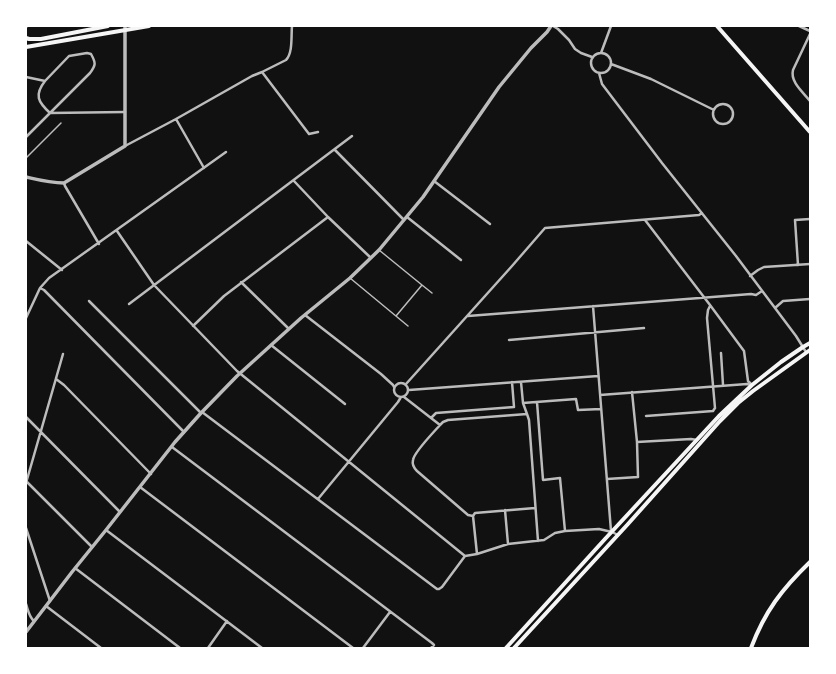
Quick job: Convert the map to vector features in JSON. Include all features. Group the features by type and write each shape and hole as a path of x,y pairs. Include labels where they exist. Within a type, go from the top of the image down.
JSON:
{"main road":[{"path":"26,38 41,39 108,26"},
{"path":"26,47 125,28 149,26"},
{"path":"717,26 809,130"},
{"path":"506,648 719,416 752,385 781,362 810,343"},
{"path":"514,648 720,421 753,390 808,351"},
{"path":"750,648 763,620 777,598 788,584 810,562"}],"street":[{"path":"26,177 44,182 64,182 125,146 252,76 283,62 288,59 290,53 292,26"},
{"path":"27,630 201,412 240,373 271,345 350,278 379,250 406,219 499,87 531,48 552,26 558,29 569,40 575,49 592,57"},
{"path":"601,53 611,26"},
{"path":"799,26 810,31"},
{"path":"125,28 125,146"},
{"path":"810,34 792,75 796,84 810,101"},
{"path":"26,137 50,113 90,73 94,67 95,63 91,54 87,53 69,56 40,87 38,96 40,103 50,113 125,112"},
{"path":"597,53 601,53 607,55 611,60 611,64 608,70 603,73 599,73 593,70 591,64 592,57 597,53"},
{"path":"611,64 651,79 714,110"},
{"path":"262,72 309,134 318,132"},
{"path":"599,73 602,84 775,308 803,347 808,351"},
{"path":"26,77 45,81"},
{"path":"727,105 733,112 732,118 728,123 721,124 714,117 714,110 718,106 727,105"},
{"path":"176,119 204,168"},
{"path":"129,304 352,136"},
{"path":"335,150 406,219 461,260"},
{"path":"26,318 40,288 49,278 99,244 226,152"},
{"path":"294,181 328,217 371,258"},
{"path":"434,181 490,224"},
{"path":"64,182 99,244"},
{"path":"406,384 545,228 699,216 702,213"},
{"path":"193,326 241,282 328,217"},
{"path":"798,265 795,220 810,219"},
{"path":"645,220 744,351 748,381 752,385"},
{"path":"117,231 154,285 240,373 465,556"},
{"path":"26,242 62,270"},
{"path":"750,276 764,267 810,264"},
{"path":"241,282 289,329"},
{"path":"40,288 44,290 184,432"},
{"path":"467,316 704,297 750,294 756,295 762,291"},
{"path":"775,308 783,301 810,299"},
{"path":"89,301 201,412 435,587 440,589 465,556 477,554 508,544 538,541 546,539 556,533 565,531 599,529 618,535"},
{"path":"646,416 712,410 715,408 707,318 710,305"},
{"path":"593,306 612,532"},
{"path":"305,315 381,374 393,385 395,394 402,397 440,425"},
{"path":"508,340 644,328"},
{"path":"271,345 346,404"},
{"path":"721,353 723,386"},
{"path":"63,354 26,482 92,547"},
{"path":"409,390 598,376"},
{"path":"56,379 64,385 151,474"},
{"path":"394,387 402,382 406,384 409,390"},
{"path":"431,418 436,413 514,407 512,382"},
{"path":"521,382 523,403 528,420 538,541"},
{"path":"600,395 713,386 752,385"},
{"path":"318,499 409,390"},
{"path":"607,479 638,477 637,442 632,392"},
{"path":"523,403 576,399 578,410 601,409"},
{"path":"537,402 543,480 560,478 565,531"},
{"path":"527,414 448,420 440,425 414,454 412,460 417,472 468,515 473,516 476,513 535,508"},
{"path":"26,417 120,512"},
{"path":"637,442 697,440"},
{"path":"172,447 434,645 431,648"},
{"path":"140,487 353,648"},
{"path":"505,510 508,544"},
{"path":"473,516 477,554"},
{"path":"26,528 50,601"},
{"path":"106,530 262,648"},
{"path":"75,568 180,648"},
{"path":"26,604 29,614 34,621"},
{"path":"46,606 101,648"},
{"path":"363,648 390,612"},
{"path":"208,648 227,621"},
{"path":"95,648 97,644"}],"lane":[{"path":"26,158 61,123"},
{"path":"379,250 432,293"},
{"path":"350,278 408,326"},
{"path":"396,317 422,286"}]}
